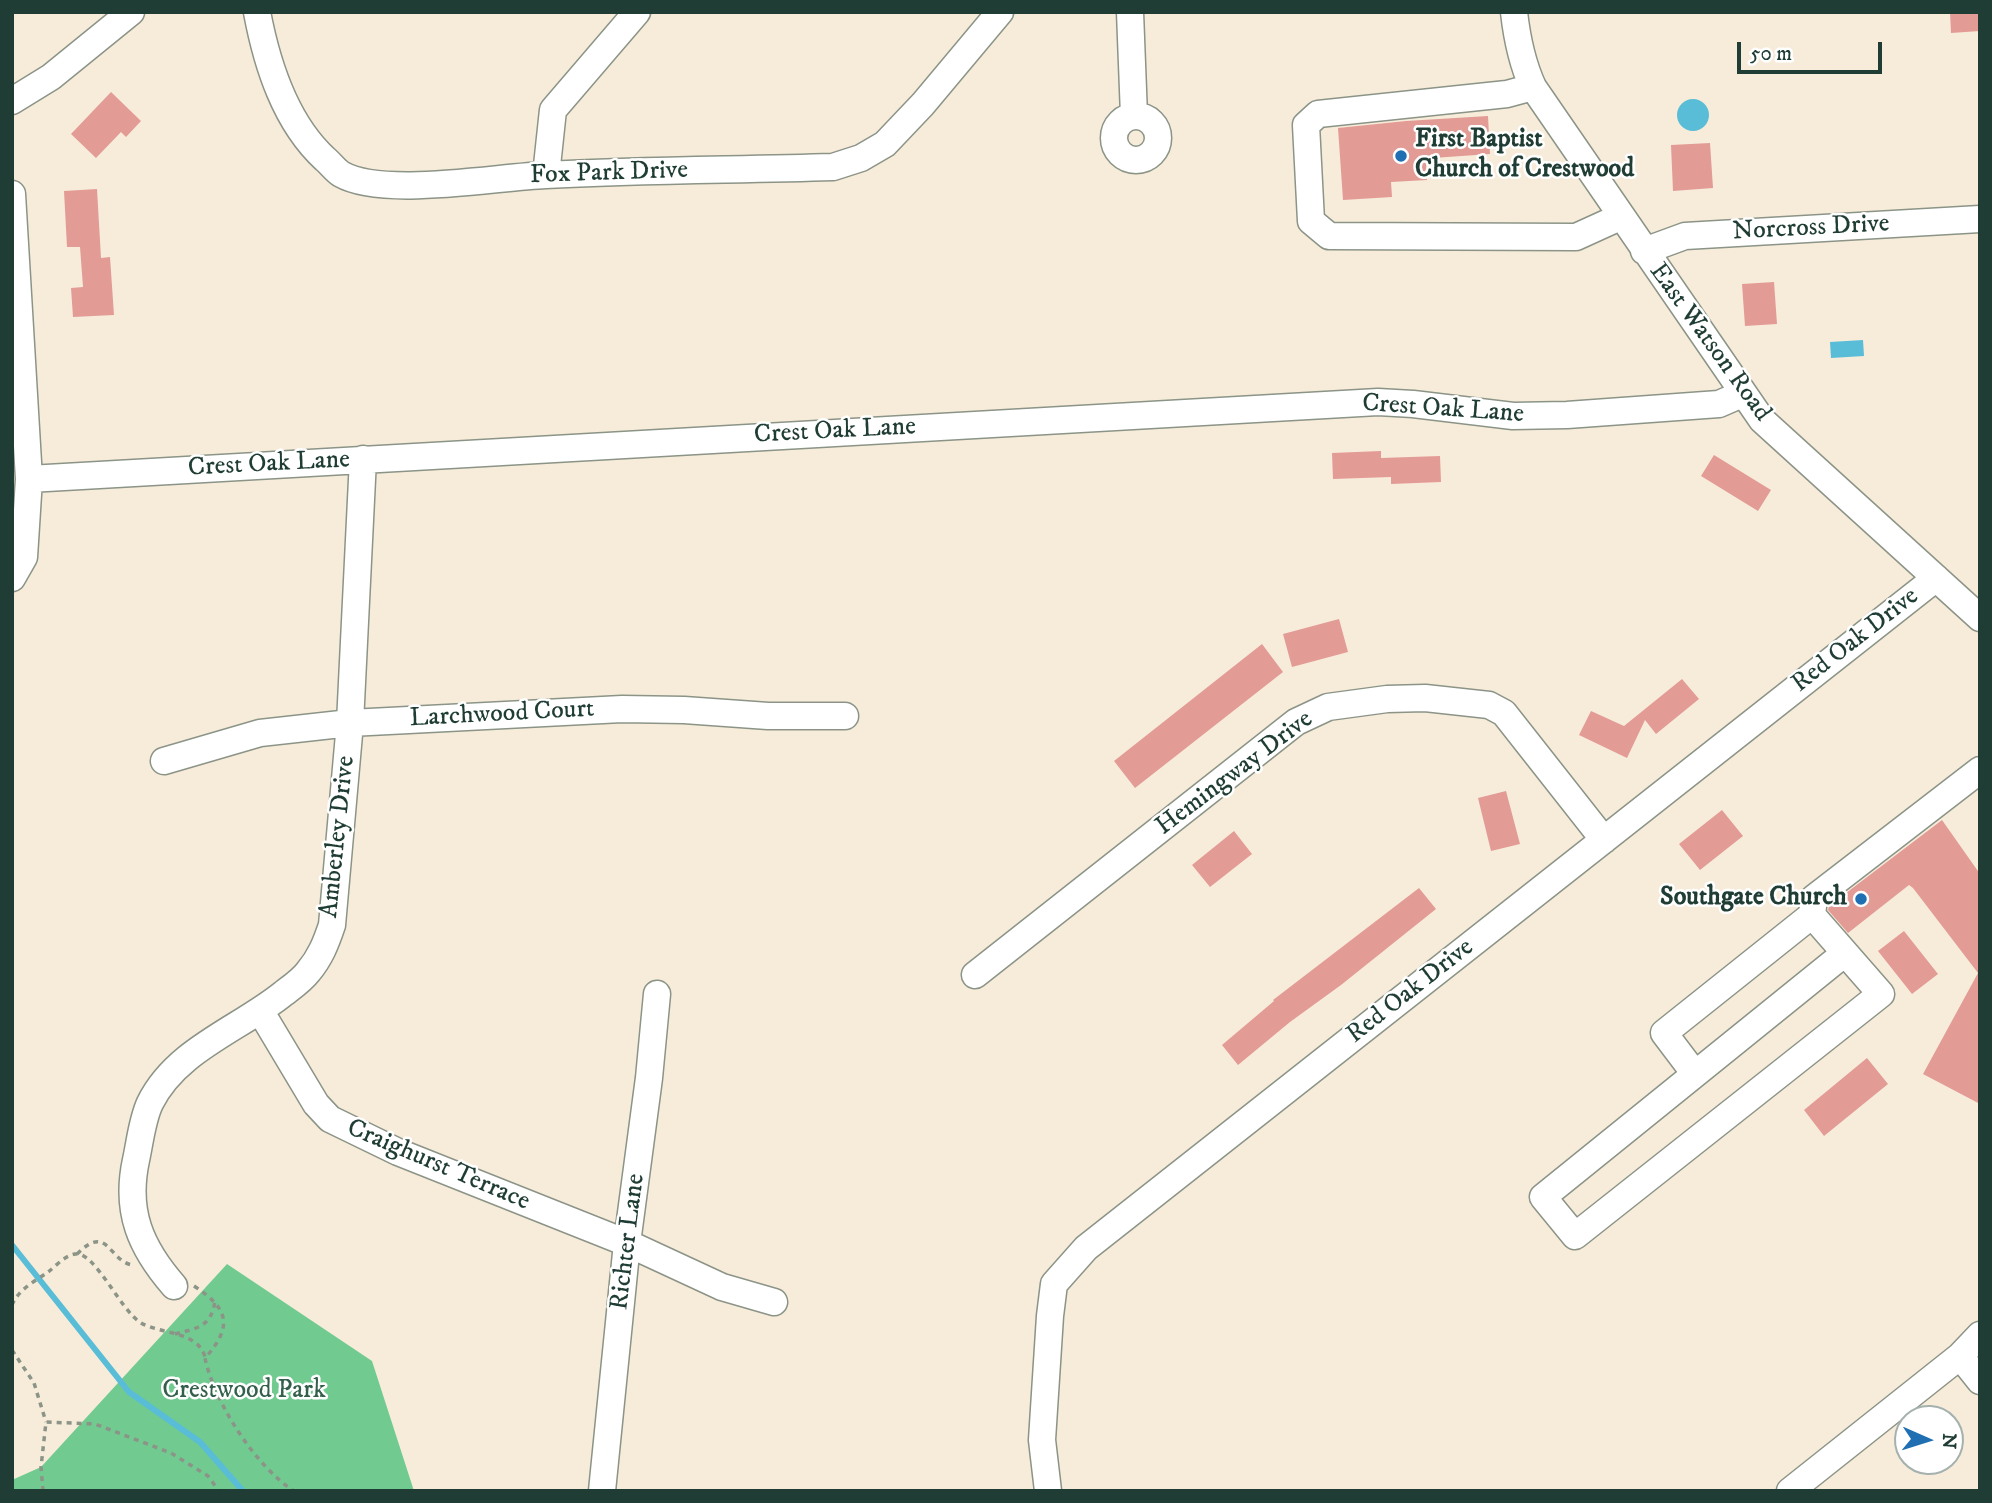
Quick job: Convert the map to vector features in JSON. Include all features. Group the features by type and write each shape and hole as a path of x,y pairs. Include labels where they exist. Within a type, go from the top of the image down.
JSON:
{"street":[{"path":"12,101 51,77 131,12"},
{"name":"Fox Park Drive","path":"257,12 272,70 292,120 313,148 341,174 376,184 412,185 546,175 833,167 861,158 885,144 923,104 1000,12"},
{"path":"546,175 553,110 637,12"},
{"path":"1130,12 1134,116"},
{"name":"East Watson Road","path":"1514,12 1518,43 1533,87 1742,394 1762,420 1980,618"},
{"path":"1533,87 1507,94 1318,114 1306,125 1311,221 1329,236 1576,237 1620,217"},
{"path":"12,194 29,479 24,557 12,578"},
{"name":"Norcross Drive","path":"1644,251 1685,236 1980,219"},
{"name":"Crest Oak Lane","path":"29,479 1378,402 1513,416 1567,415 1719,404 1742,394"},
{"name":"Amberley Drive","path":"174,1286 154,1264 139,1236 131,1184 149,1104 162,1084 194,1052 261,1012 307,975 322,952 332,925 350,723 363,459"},
{"name":"Red Oak Drive","path":"1048,1491 1042,1440 1049,1316 1054,1284 1086,1248 1936,578"},
{"name":"Hemingway Drive","path":"975,975 1296,722 1328,707 1366,701 1425,698 1489,705 1504,713 1604,840"},
{"name":"Larchwood Court","path":"164,761 260,733 350,723 622,709 768,716 845,716"},
{"path":"1695,1074 1664,1033 1812,915 1814,898 1980,770"},
{"path":"1812,915 1881,994 1575,1236 1543,1197 1845,953"},
{"name":"Richter Lane","path":"602,1491 627,1243 657,994"},
{"name":"Craighurst Terrace","path":"261,1012 316,1104 330,1119 398,1152 627,1243 722,1287 774,1302"},
{"path":"1790,1491 1960,1356 1980,1335"},
{"path":"1960,1356 1980,1381"}],"path":[{"path":"12,1305 26,1287 91,1242 98,1242 113,1250 121,1261 128,1265 154,1264"},
{"path":"77,1254 86,1256 93,1262 125,1310 137,1320 192,1340 203,1350 213,1386 236,1428 278,1480 294,1491"},
{"path":"174,1286 194,1286 215,1301 224,1317 221,1335 205,1358"},
{"path":"175,1334 207,1323 212,1317 215,1301"},
{"path":"12,1350 34,1383 46,1422 41,1467 43,1491"},
{"path":"46,1422 95,1424 171,1453 208,1476 219,1491"}],"green space":[{"name":"Crestwood Park","path":"227,1264 372,1361 414,1491 12,1491 12,1480 41,1467"}],"water":[{"path":"1693,99 1704,104 1709,115 1704,126 1693,131 1682,126 1677,115 1682,104"},
{"path":"1863,340 1864,356 1831,358 1830,342"}],"building":[{"path":"1950,12 1980,12 1980,31 1951,33"},
{"path":"111,92 141,121 126,137 121,132 96,158 71,134"},
{"name":"First Baptist Church of Crestwood","path":"1488,116 1490,154 1433,158 1434,164 1426,164 1427,180 1391,182 1392,197 1343,200 1338,128"},
{"path":"1710,143 1713,188 1673,191 1671,145"},
{"path":"97,189 101,258 110,257 114,315 73,317 71,288 83,287 80,247 67,247 64,191"},
{"path":"1774,282 1777,324 1745,326 1742,284"},
{"path":"1381,451 1381,458 1440,456 1441,482 1391,484 1391,477 1333,479 1332,453"},
{"path":"1714,455 1771,490 1758,511 1701,476"},
{"path":"1339,619 1348,652 1292,667 1283,634"},
{"path":"1262,644 1283,672 1135,788 1114,761"},
{"path":"1682,679 1699,699 1656,734 1645,720 1627,758 1579,735 1591,711 1624,726"},
{"path":"1506,791 1520,844 1491,851 1478,798"},
{"path":"1722,810 1743,836 1700,870 1679,844"},
{"name":"Southgate Church","path":"1942,820 1980,874 1980,1104 1923,1074 1978,973 1913,888 1909,885 1848,933 1828,910 1829,906"},
{"path":"1234,831 1252,854 1210,887 1192,865"},
{"path":"1419,888 1436,909 1238,1065 1222,1045 1273,1000"},
{"path":"1904,931 1938,974 1912,994 1878,951"},
{"path":"1867,1058 1888,1084 1824,1136 1804,1110"}],"waterway":[{"path":"12,1245 129,1392 200,1442 243,1491"}],"place":[{"name":"First Baptist Church of Crestwood","path":"1401,156"},
{"name":"Southgate Church","path":"1861,899"}]}
